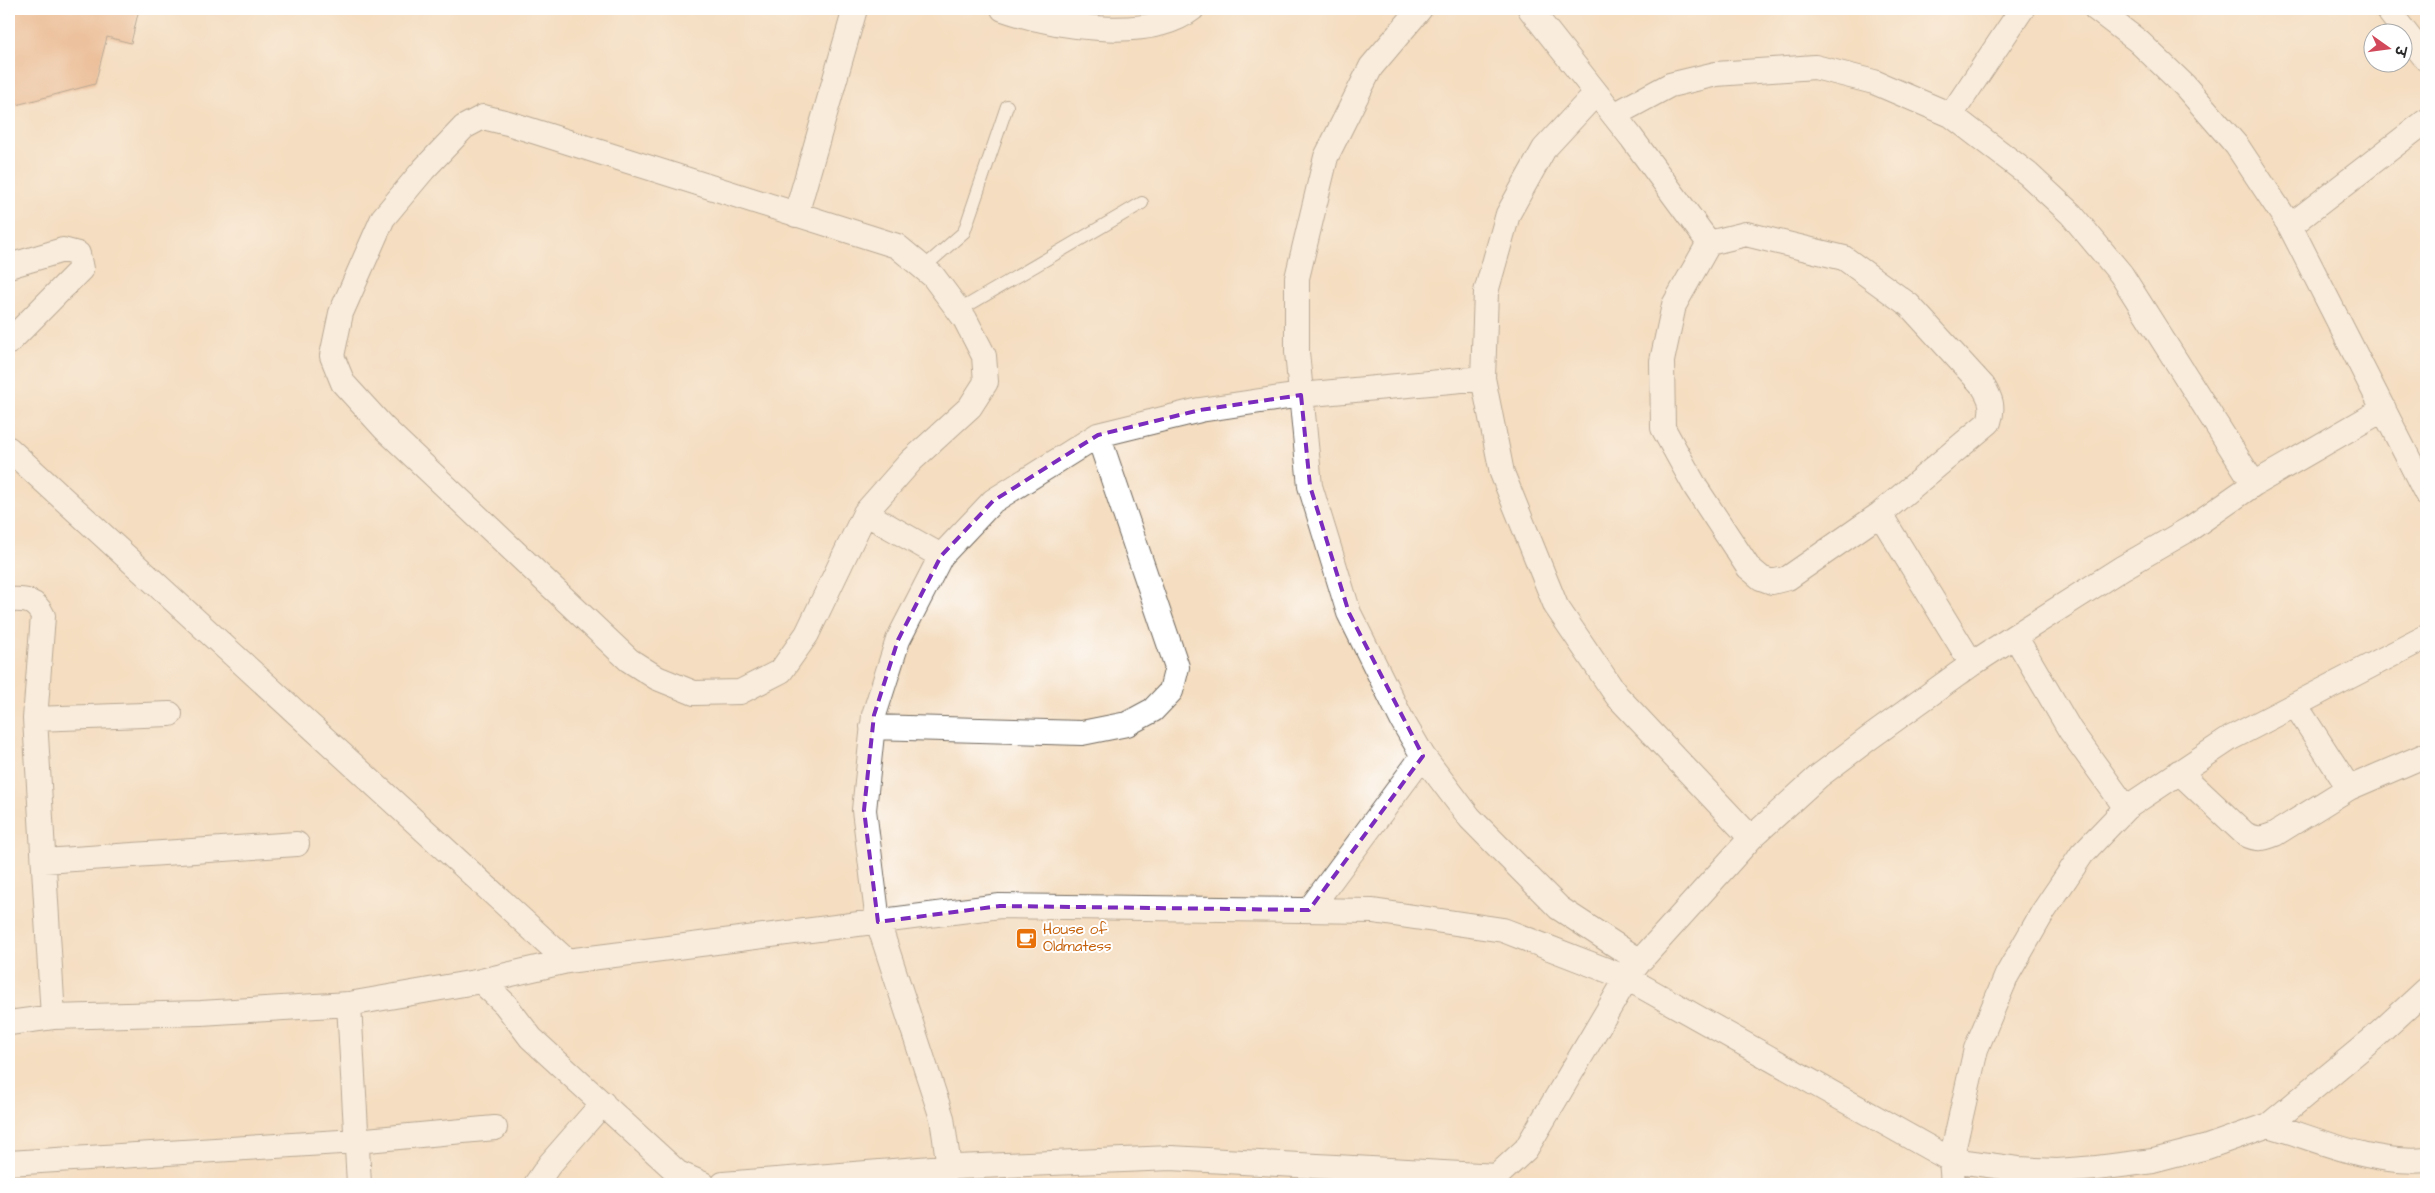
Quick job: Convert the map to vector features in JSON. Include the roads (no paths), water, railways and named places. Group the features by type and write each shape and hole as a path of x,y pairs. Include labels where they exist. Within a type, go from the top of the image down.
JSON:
{"street":[{"path":"796,215 855,9"},
{"path":"1003,9 1026,17 1091,29 1143,26 1184,16 1192,9"},
{"path":"1420,9 1371,67 1326,157 1297,278 1297,352 1310,486 1349,612 1402,720 1424,756 1470,818 1559,908 1634,970 1951,1160 2018,1169 2056,1171 2153,1161 2207,1148 2269,1126 2374,1038 2426,990"},
{"path":"1530,9 1709,242"},
{"path":"1951,115 2022,9"},
{"path":"2096,9 2138,41 2185,86 2237,146 2290,226 2426,493"},
{"path":"2388,9 2426,59"},
{"path":"1614,116 1670,85 1716,74 1816,67 1874,82 1951,115 2035,181 2071,214 2121,274 2254,484"},
{"path":"1596,93 1544,149 1508,214 1486,292 1483,378 1502,473 1556,606 1617,696 1751,838"},
{"path":"483,117 508,123 796,215 897,246 923,268 932,276 958,311 984,356 986,382 970,408 911,461 866,512 807,634 781,671 740,692 694,693 657,678 628,660 384,428 343,383 332,356 341,313 383,218 424,169 458,134 464,128 483,117"},
{"path":"2290,226 2426,121"},
{"path":"1746,234 1844,258 1909,304 1983,386 1991,398 1993,411 1989,422 1880,514 1788,578 1772,582 1761,578 1748,567 1696,488 1663,428 1662,361 1674,306 1709,242 1746,234"},
{"path":"9,266 63,250 78,254 81,269 9,342"},
{"path":"949,1168 942,1118 878,922 864,810 874,715 898,640 941,556 993,501 1098,434 1200,410 1301,395 1483,378"},
{"path":"723,1184 949,1168 1172,1158 1497,1176 1526,1149 1634,970 1751,838 1819,776 1972,664 2015,636 2122,568 2191,528 2254,484 2384,409"},
{"path":"872,727 1082,732 1127,724 1153,710 1171,691 1176,667 1098,434"},
{"path":"9,449 567,961"},
{"path":"866,512 941,556"},
{"path":"1880,514 1972,664"},
{"path":"9,600 27,599 40,608 43,616 35,719 53,1017"},
{"path":"2015,636 2070,730 2126,808"},
{"path":"1953,1184 1951,1160 1976,1049 2007,975 2043,912 2082,854 2126,808 2231,738 2426,637"},
{"path":"2296,706 2349,788"},
{"path":"35,719 170,714"},
{"path":"2179,772 2245,834 2258,838 2276,834 2349,788 2426,755"},
{"path":"1309,910 1424,756"},
{"path":"44,861 297,844"},
{"path":"9,1023 53,1017 201,1013 349,1004 481,981 567,961 1000,906 1372,911 1503,930 1634,970"},
{"path":"481,981 505,1004 531,1038 678,1173 703,1184"},
{"path":"349,1004 359,1184"},
{"path":"536,1184 549,1165 603,1103"},
{"path":"2269,1126 2380,1158 2409,1162 2426,1160"},
{"path":"9,1162 356,1141 495,1128"}],"lane":[{"path":"923,268 964,232 1006,106"},
{"path":"958,311 1142,203"}],"place":[{"name":"House of Oldmatess","path":"1027,938"}]}
